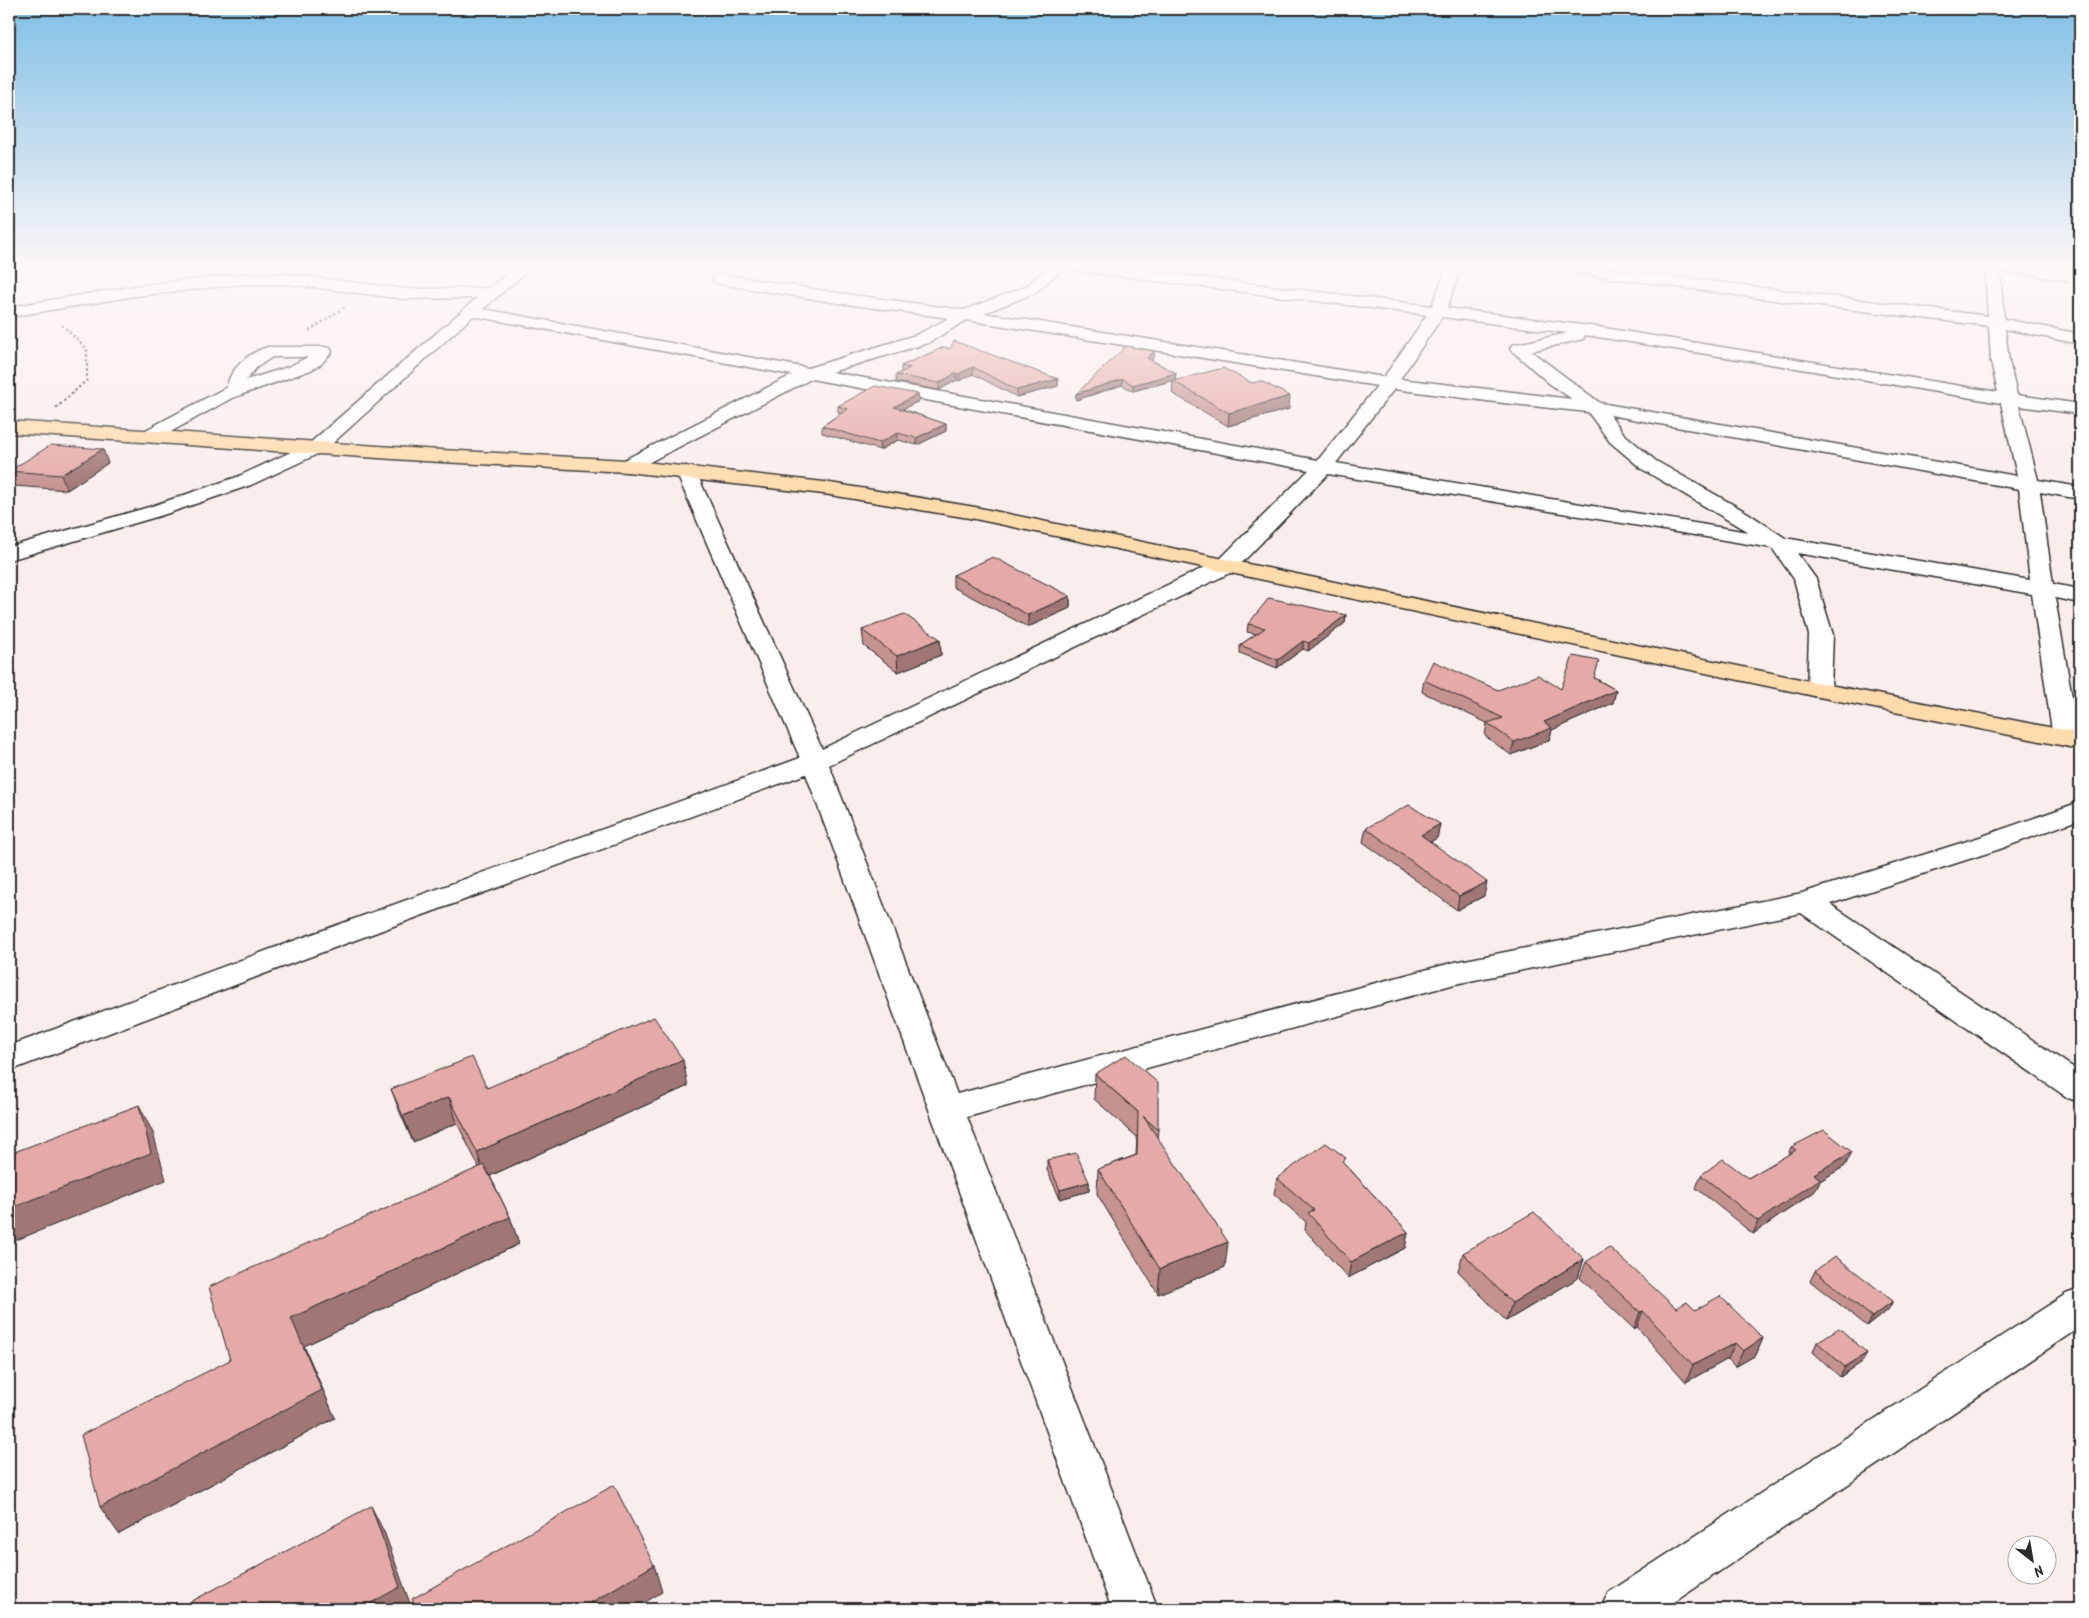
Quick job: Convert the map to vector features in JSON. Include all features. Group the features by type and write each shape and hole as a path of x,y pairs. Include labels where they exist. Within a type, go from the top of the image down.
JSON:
{"highway":[{"path":"9,427 627,466 824,488 975,513 1819,690 2073,740"}],"street":[{"path":"9,554 156,511 244,481 318,447 435,343"},
{"path":"642,343 1323,467 1780,542 2080,596"},
{"path":"627,466 809,373 910,343"},
{"path":"1137,343 1389,383 1503,398 1594,407 2080,494"},
{"path":"9,1059 292,952 815,762 1226,566 1323,467 1389,383 1417,343"},
{"path":"1549,343 1518,349 1556,380 1594,407 1617,438 1649,465 1741,517 1780,542 1805,579 1822,635 1819,690"},
{"path":"1665,343 2008,399 2080,409"},
{"path":"1999,343 2000,362 2029,485 2042,589 2073,740"},
{"path":"149,436 236,389 295,371 317,360 324,352 268,352 250,364 236,378 236,389"},
{"path":"686,472 815,762 1135,1609"},
{"path":"946,1110 1455,972 1806,902 1990,843 2080,810"},
{"path":"1806,902 2080,1089"},
{"path":"1624,1609 2080,1306"}],"path":[{"path":"33,428 87,380 87,349 80,343"},
{"path":"268,352 291,343"}],"building":[{"path":"953,343 958,343 1058,379 1017,390 973,367 959,374 956,373 939,383 896,375 910,368 901,366 944,347 950,349"},
{"path":"1126,346 1154,351 1147,358 1176,373 1133,385 1123,379 1076,394"},
{"path":"1223,368 1252,383 1261,381 1290,396 1229,413 1173,381"},
{"path":"875,386 918,394 894,407 946,424 916,438 898,433 879,443 822,426 848,409 838,406"},
{"path":"51,445 103,449 61,475 9,471"},
{"path":"993,557 1070,596 1028,615 953,575"},
{"path":"1269,598 1346,615 1309,643 1303,641 1278,660 1240,645 1265,628 1248,624"},
{"path":"904,614 940,639 897,656 862,630"},
{"path":"1573,656 1599,661 1594,678 1616,690 1544,722 1552,728 1514,742 1487,723 1503,718 1424,680 1433,661 1498,690 1538,675 1561,689"},
{"path":"1409,805 1440,824 1421,835 1487,882 1459,896 1366,828"},
{"path":"654,1017 683,1060 477,1152 449,1097 403,1116 391,1089 472,1057 487,1088"},
{"path":"1126,1055 1158,1083 1158,1130 1143,1116 1228,1242 1160,1269 1098,1169 1137,1155 1138,1112 1095,1074"},
{"path":"139,1105 151,1153 9,1209 9,1154"},
{"path":"1824,1130 1852,1152 1814,1174 1820,1179 1758,1221 1701,1175 1723,1159 1748,1178 1796,1150 1791,1147"},
{"path":"1326,1143 1346,1158 1342,1161 1408,1232 1351,1262 1308,1213 1314,1210 1277,1178"},
{"path":"1076,1153 1089,1182 1060,1190 1047,1160"},
{"path":"484,1165 510,1217 291,1318 322,1390 100,1507 81,1435 230,1360 209,1287"},
{"path":"1534,1212 1584,1259 1512,1303 1463,1253"},
{"path":"1609,1247 1676,1308 1687,1302 1695,1310 1720,1296 1763,1338 1743,1351 1735,1343 1693,1365 1643,1311 1640,1312 1586,1262"},
{"path":"1835,1256 1893,1301 1872,1317 1815,1271"},
{"path":"1839,1328 1867,1353 1845,1367 1817,1342"},
{"path":"614,1485 654,1565 580,1609 416,1609 412,1599"},
{"path":"371,1506 400,1587 360,1609 177,1609"}]}
